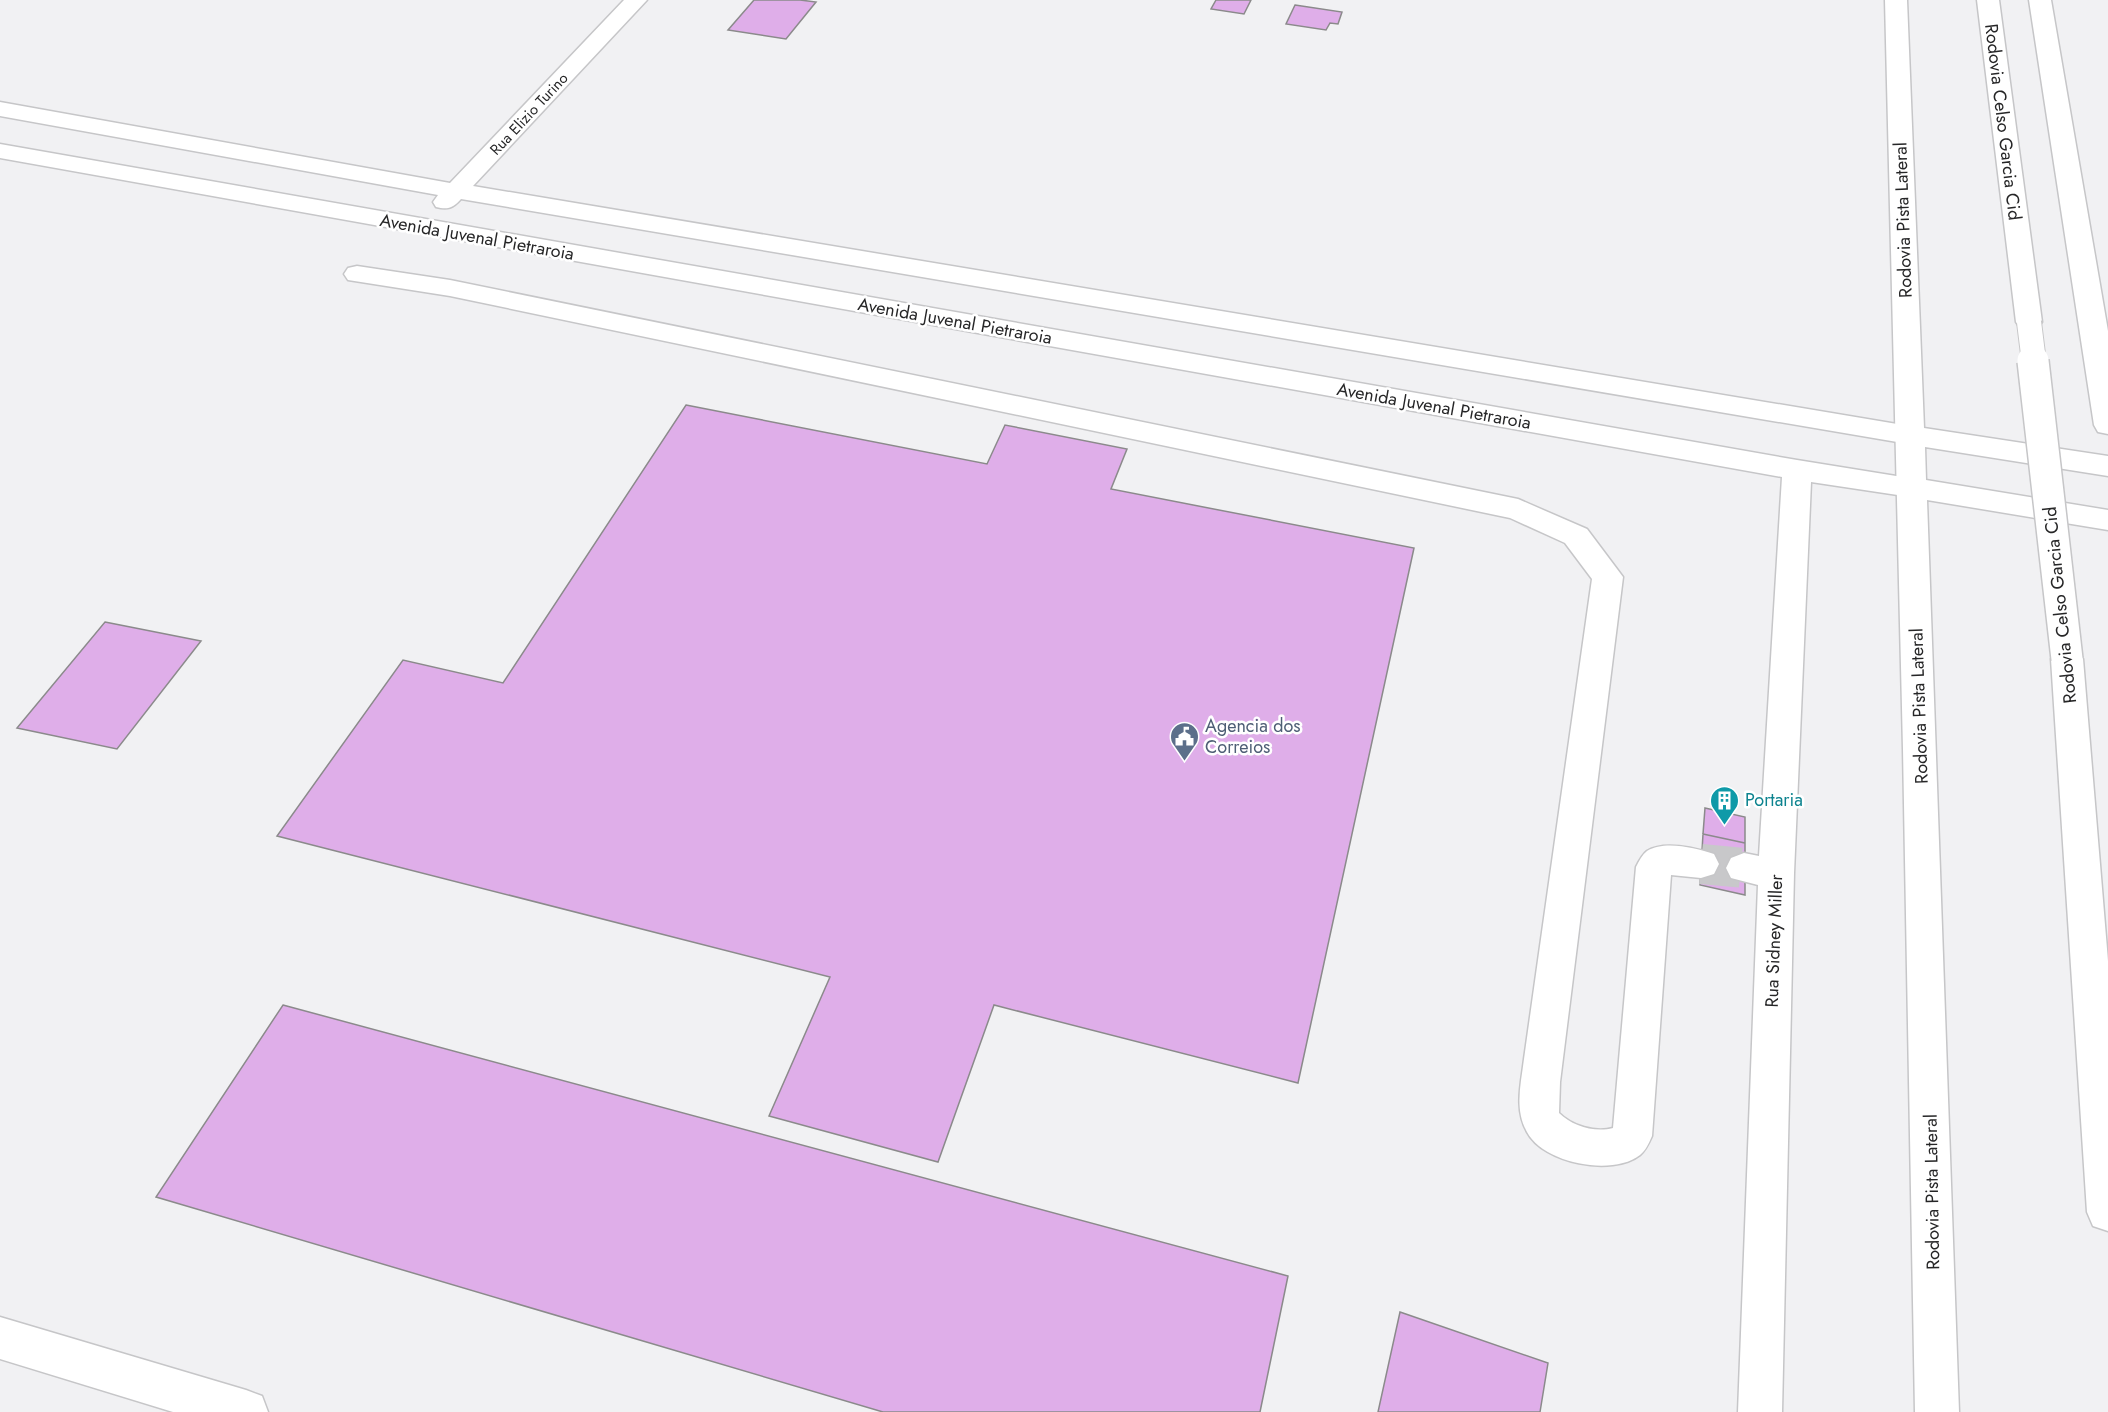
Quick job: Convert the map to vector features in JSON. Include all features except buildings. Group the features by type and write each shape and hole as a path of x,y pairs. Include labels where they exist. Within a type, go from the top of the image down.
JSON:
{"main road":[{"name":"Rua Elizio Turino","path":"421,227 636,0"},
{"name":"Rodovia Pista Lateral","path":"1896,0 1937,1412"},
{"name":"Rodovia Celso Garcia Cid","path":"1988,0 2029,322 2067,659 2108,1212"},
{"path":"2040,0 2096,334 2108,425"},
{"path":"0,109 456,190 1909,435 2108,466"},
{"name":"Avenida Juvenal Pietraroia","path":"0,151 1797,470 2108,520"},
{"path":"357,274 450,288 1518,509 1576,536 1608,577 1543,1059 1540,1118 1548,1131 1561,1140 1609,1149 1624,1144 1632,1136 1654,867 1660,861 1670,860 1701,864"},
{"name":"Rua Sidney Miller","path":"1760,1412 1760,871 1797,470"},
{"path":"0,1338 246,1412"}],"tunnel":[{"path":"1701,864 1744,868"}],"place":[{"name":"Agencia dos Correios","path":"1184,762"},
{"name":"Portaria","path":"1724,826"}]}
